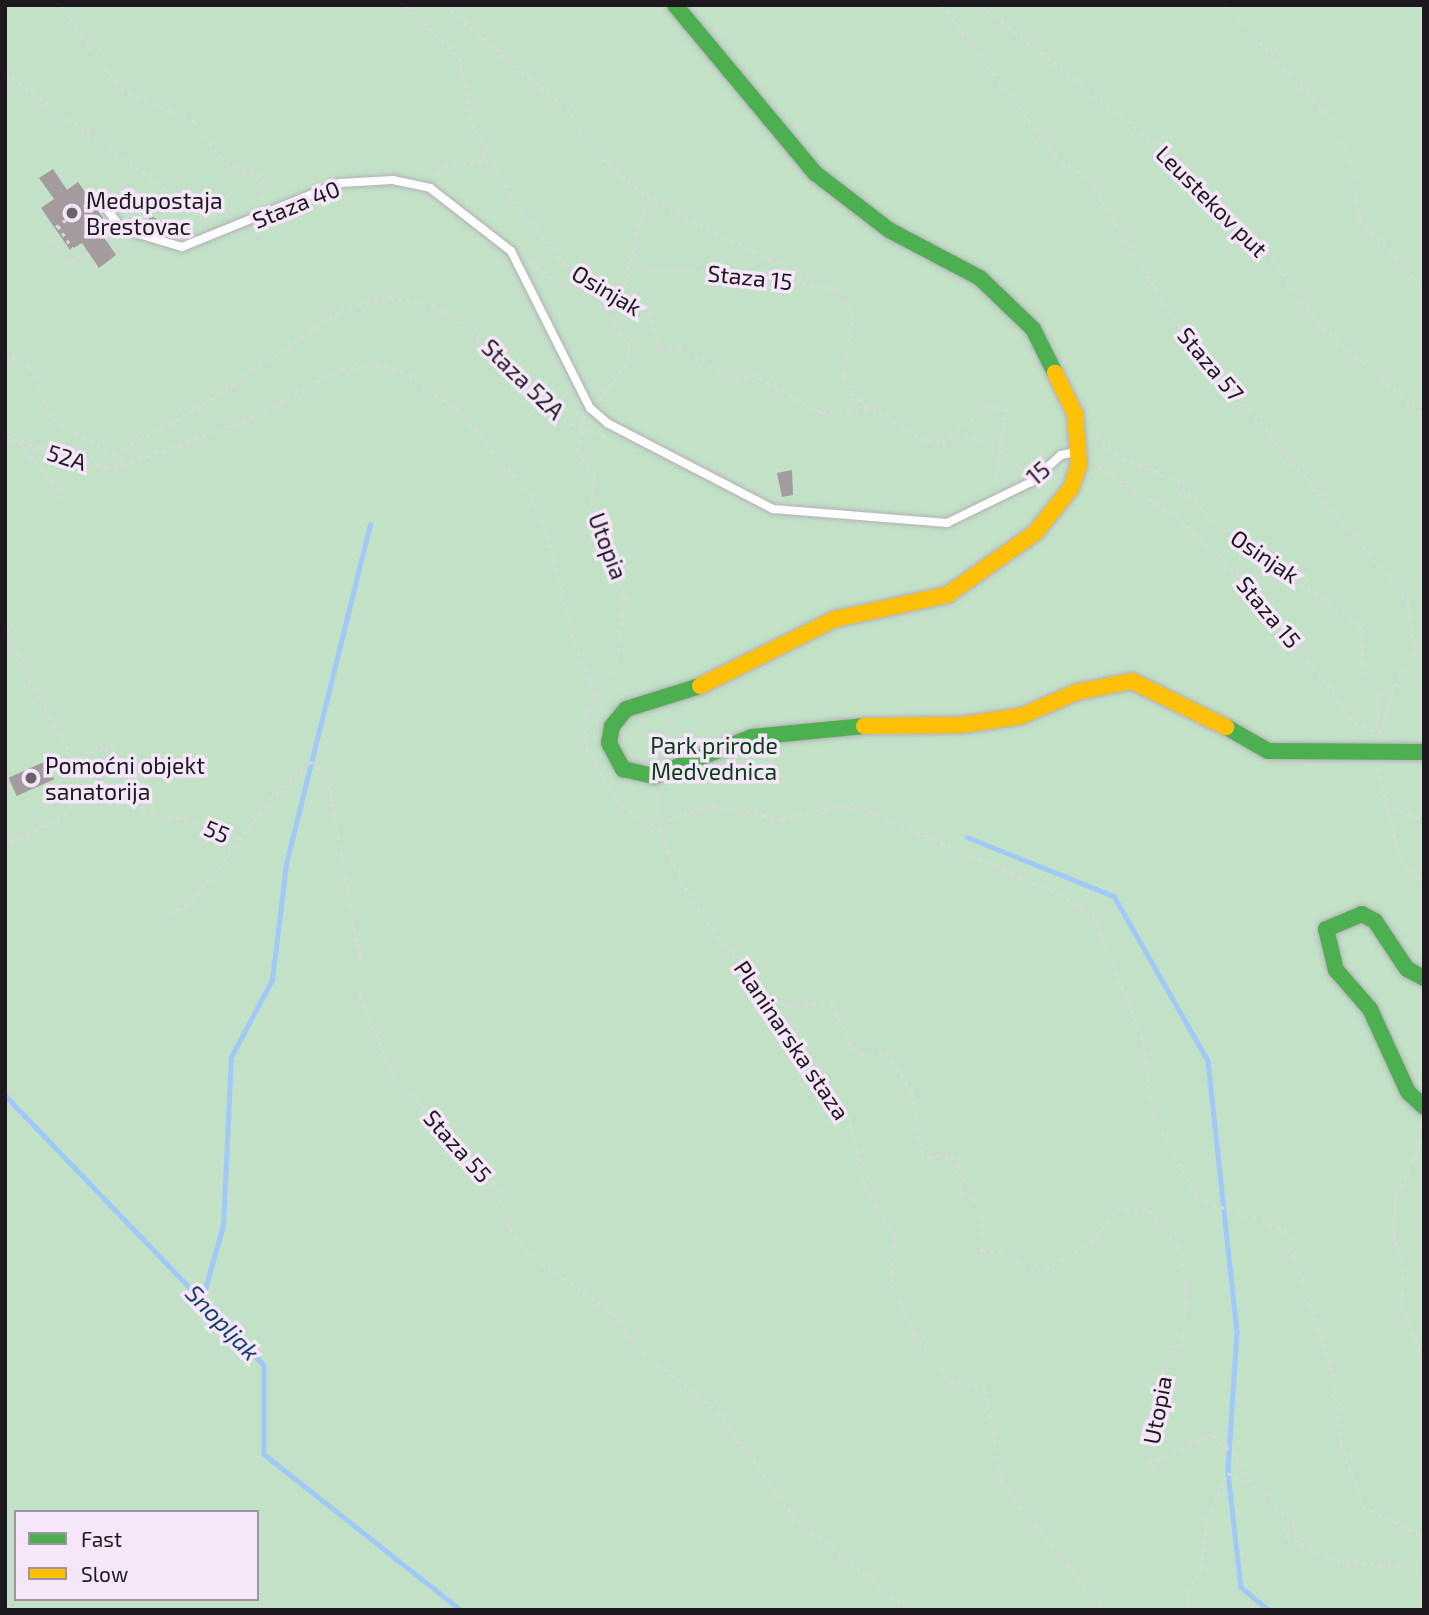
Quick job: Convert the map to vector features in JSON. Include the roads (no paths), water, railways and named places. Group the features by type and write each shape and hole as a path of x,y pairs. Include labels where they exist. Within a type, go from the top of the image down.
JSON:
{"main road":[{"path":"675,5 815,173 889,230 999,292 1052,360 1077,425 1080,452 1071,488 1035,533 947,595 835,618 699,687 626,709 612,726 612,752 623,769 654,776 752,737 813,727 985,722 1132,681 1153,686 1268,751 1424,752"},
{"path":"1423,1114 1408,1091 1370,1009 1336,970 1326,929 1336,920 1362,914 1375,920 1407,969 1424,978"}],"lane":[{"name":"Staza 40","path":"103,204 122,229 169,247 242,226 340,183 393,180 430,188 511,251 590,408 626,433 773,509 932,524 998,501"},
{"name":"15","path":"998,501 1031,482 1056,458 1080,452"}],"waterway":[{"path":"202,1300 223,1226 231,1057 272,980 286,864 370,524"},
{"path":"967,837 1114,896 1208,1061 1237,1332 1228,1473 1241,1587 1268,1610"},
{"name":"Snopljak","path":"5,1095 264,1365 264,1454 461,1610"}],"place":[{"name":"Međupostaja Brestovac","path":"72,213"},
{"name":"Pomoćni objekt sanatorija","path":"31,778"}],"park label":[{"name":"Park prirode Medvednica","path":"714,758"}]}
